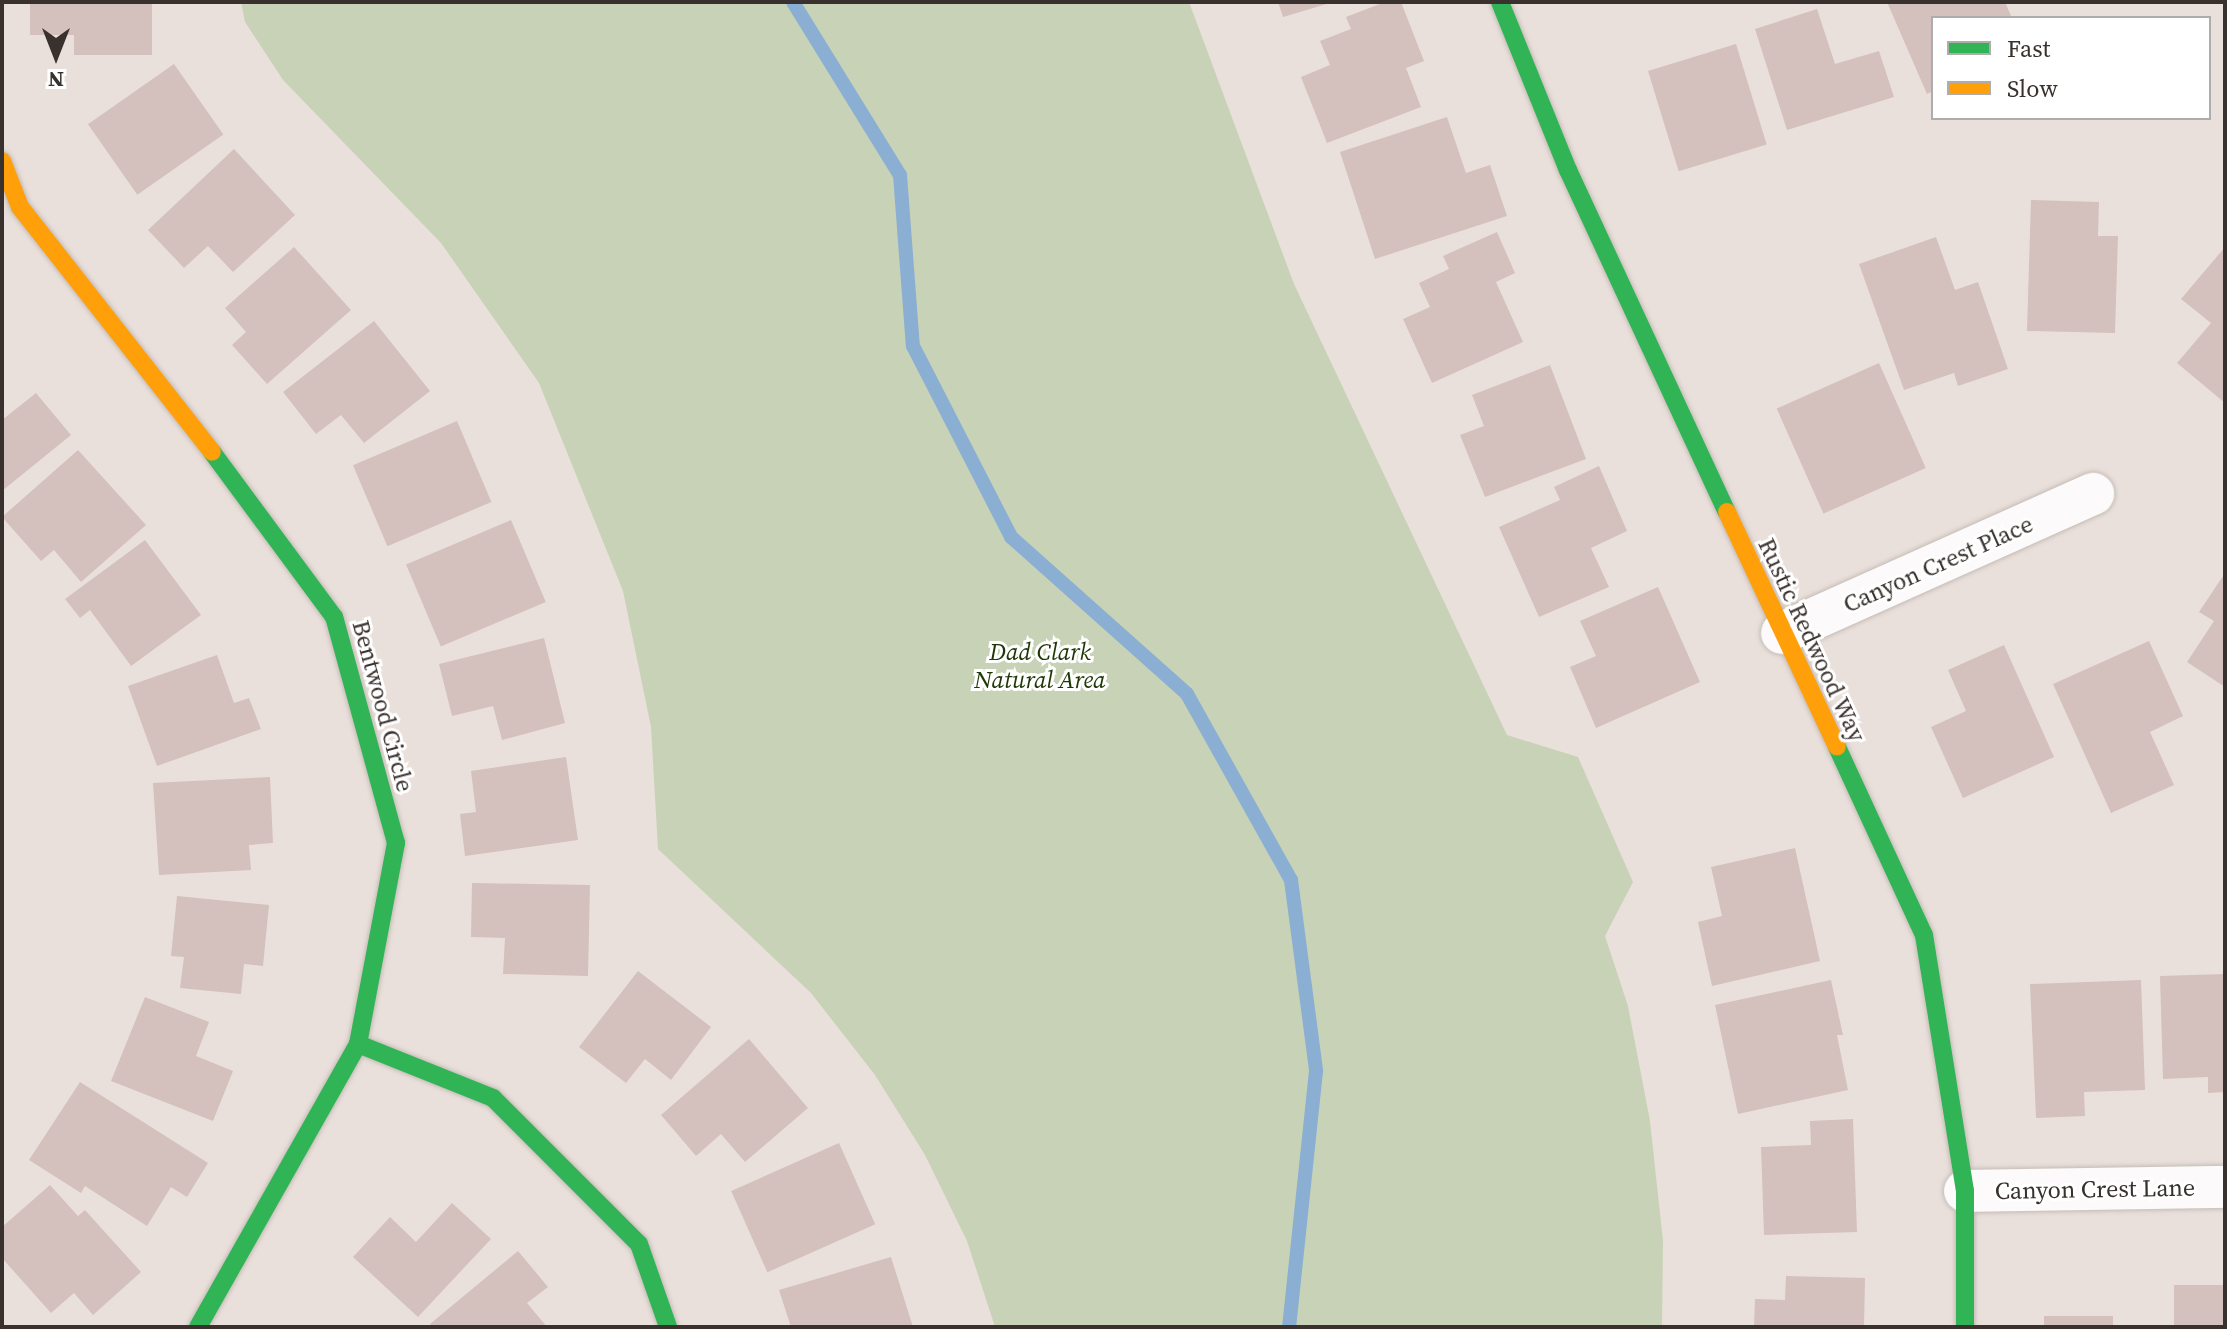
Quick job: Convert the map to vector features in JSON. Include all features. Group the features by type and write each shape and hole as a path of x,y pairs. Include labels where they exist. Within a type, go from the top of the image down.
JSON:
{"street":[{"name":"Rustic Redwood Way","path":"1506,4 1568,170 1924,935 1965,1191 1965,1327"},
{"name":"Bentwood Circle","path":"2,161 11,216 159,381 334,617 396,843 358,1044 198,1327"},
{"name":"Canyon Crest Place","path":"1782,633 2093,494"},
{"path":"358,1044 493,1098 639,1244 668,1327"},
{"name":"Canyon Crest Lane","path":"1965,1191 2225,1187"}],"green space":[{"name":"Dad Clark Natural Area","path":"241,2 1189,2 1294,284 1507,735 1578,757 1633,882 1605,936 1628,1006 1650,1121 1663,1241 1662,1327 995,1327 967,1241 925,1155 875,1075 811,993 658,849 651,727 623,591 539,383 441,243 283,80 245,22"}],"building":[{"path":"30,2 152,2 152,55 74,55 74,35 30,35"},
{"path":"1278,2 1330,2 1330,3 1283,17"},
{"path":"1385,2 1401,2 1424,61 1406,68 1421,107 1327,143 1301,77 1330,65 1320,41 1351,29 1346,17"},
{"path":"1887,2 2005,2 2011,16 1931,16 1931,92 1927,94"},
{"path":"1817,9 1835,64 1879,51 1894,97 1787,130 1755,29"},
{"path":"1736,44 1767,144 1679,171 1648,71"},
{"path":"174,64 223,134 137,195 88,124"},
{"path":"1447,117 1466,173 1490,165 1507,216 1375,259 1340,152"},
{"path":"234,149 295,215 233,272 208,246 184,268 148,230"},
{"path":"2031,200 2099,202 2098,236 2118,236 2115,333 2027,331"},
{"path":"1497,232 1515,273 1496,282 1523,342 1432,383 1403,319 1430,307 1419,283 1449,269 1443,256"},
{"path":"1936,237 1955,290 1978,282 2008,369 1958,386 1954,373 1904,390 1859,264"},
{"path":"294,247 351,310 267,384 232,345 246,332 225,308"},
{"path":"2225,247 2225,403 2177,363 2211,323 2181,299"},
{"path":"374,321 430,391 364,443 341,415 316,434 283,392"},
{"path":"1879,363 1926,468 1823,514 1777,409"},
{"path":"1550,365 1586,459 1485,497 1460,435 1484,426 1472,395"},
{"path":"36,393 71,435 2,491 2,420"},
{"path":"457,421 491,502 387,546 353,465"},
{"path":"78,450 146,525 81,582 54,550 41,561 2,517"},
{"path":"1599,466 1627,531 1591,548 1609,587 1539,617 1499,527 1560,500 1554,487"},
{"path":"511,520 546,602 441,646 406,565"},
{"path":"145,540 201,615 131,666 90,610 80,618 65,599"},
{"path":"2225,573 2225,687 2187,662 2214,621 2199,612"},
{"path":"1658,587 1700,682 1596,728 1570,667 1596,656 1580,621"},
{"path":"544,638 565,723 502,740 493,706 452,716 439,664"},
{"path":"2149,641 2183,716 2150,732 2174,785 2111,813 2053,684"},
{"path":"2004,645 2054,757 1963,798 1931,727 1966,711 1948,670"},
{"path":"217,655 234,703 249,698 261,729 157,766 128,686"},
{"path":"566,757 578,840 465,856 460,814 476,812 471,771"},
{"path":"270,777 273,843 249,845 251,870 159,875 153,783"},
{"path":"1795,848 1820,961 1712,986 1698,922 1722,916 1711,867"},
{"path":"472,883 590,885 588,976 503,974 505,938 471,937"},
{"path":"177,896 269,905 263,966 244,964 241,994 180,988 184,957 171,956"},
{"path":"638,971 711,1027 671,1080 645,1059 626,1083 579,1047"},
{"path":"2225,974 2225,1092 2208,1093 2208,1077 2163,1079 2160,976"},
{"path":"1831,980 1843,1035 1837,1035 1848,1090 1738,1114 1715,1005"},
{"path":"2141,980 2145,1090 2084,1092 2085,1116 2036,1118 2030,984"},
{"path":"145,997 209,1022 196,1056 233,1071 213,1121 111,1081"},
{"path":"749,1039 808,1108 745,1162 721,1134 696,1156 661,1115"},
{"path":"80,1082 208,1163 187,1197 171,1187 147,1226 85,1186 81,1193 29,1160"},
{"path":"1853,1119 1857,1232 1764,1235 1761,1147 1811,1145 1810,1121"},
{"path":"839,1143 875,1224 767,1272 731,1191"},
{"path":"50,1185 78,1216 85,1210 141,1272 93,1315 74,1293 51,1313 2,1258 2,1227"},
{"path":"452,1203 491,1239 418,1317 353,1257 390,1217 416,1242"},
{"path":"518,1251 548,1287 527,1303 547,1327 432,1327 430,1324"},
{"path":"891,1257 913,1327 791,1327 779,1290"},
{"path":"1786,1276 1865,1278 1864,1327 1754,1327 1755,1299 1785,1300"},
{"path":"2174,1285 2225,1285 2225,1327 2174,1327"},
{"path":"2044,1316 2113,1316 2113,1327 2044,1327"}],"waterway":[{"path":"793,2 900,175 913,346 1011,537 1187,694 1291,880 1316,1071 1289,1327"}],"traffic: fast":[{"path":"1500,2 1568,170 1727,512"},
{"path":"198,1327 358,1044 396,843 334,617 212,452"},
{"path":"1837,747 1924,935 1965,1191 1965,1327"},
{"path":"358,1044 493,1098 639,1244 668,1327"}],"traffic: slow":[{"path":"2,161 20,207 212,452"},
{"path":"1727,512 1837,747"}]}
